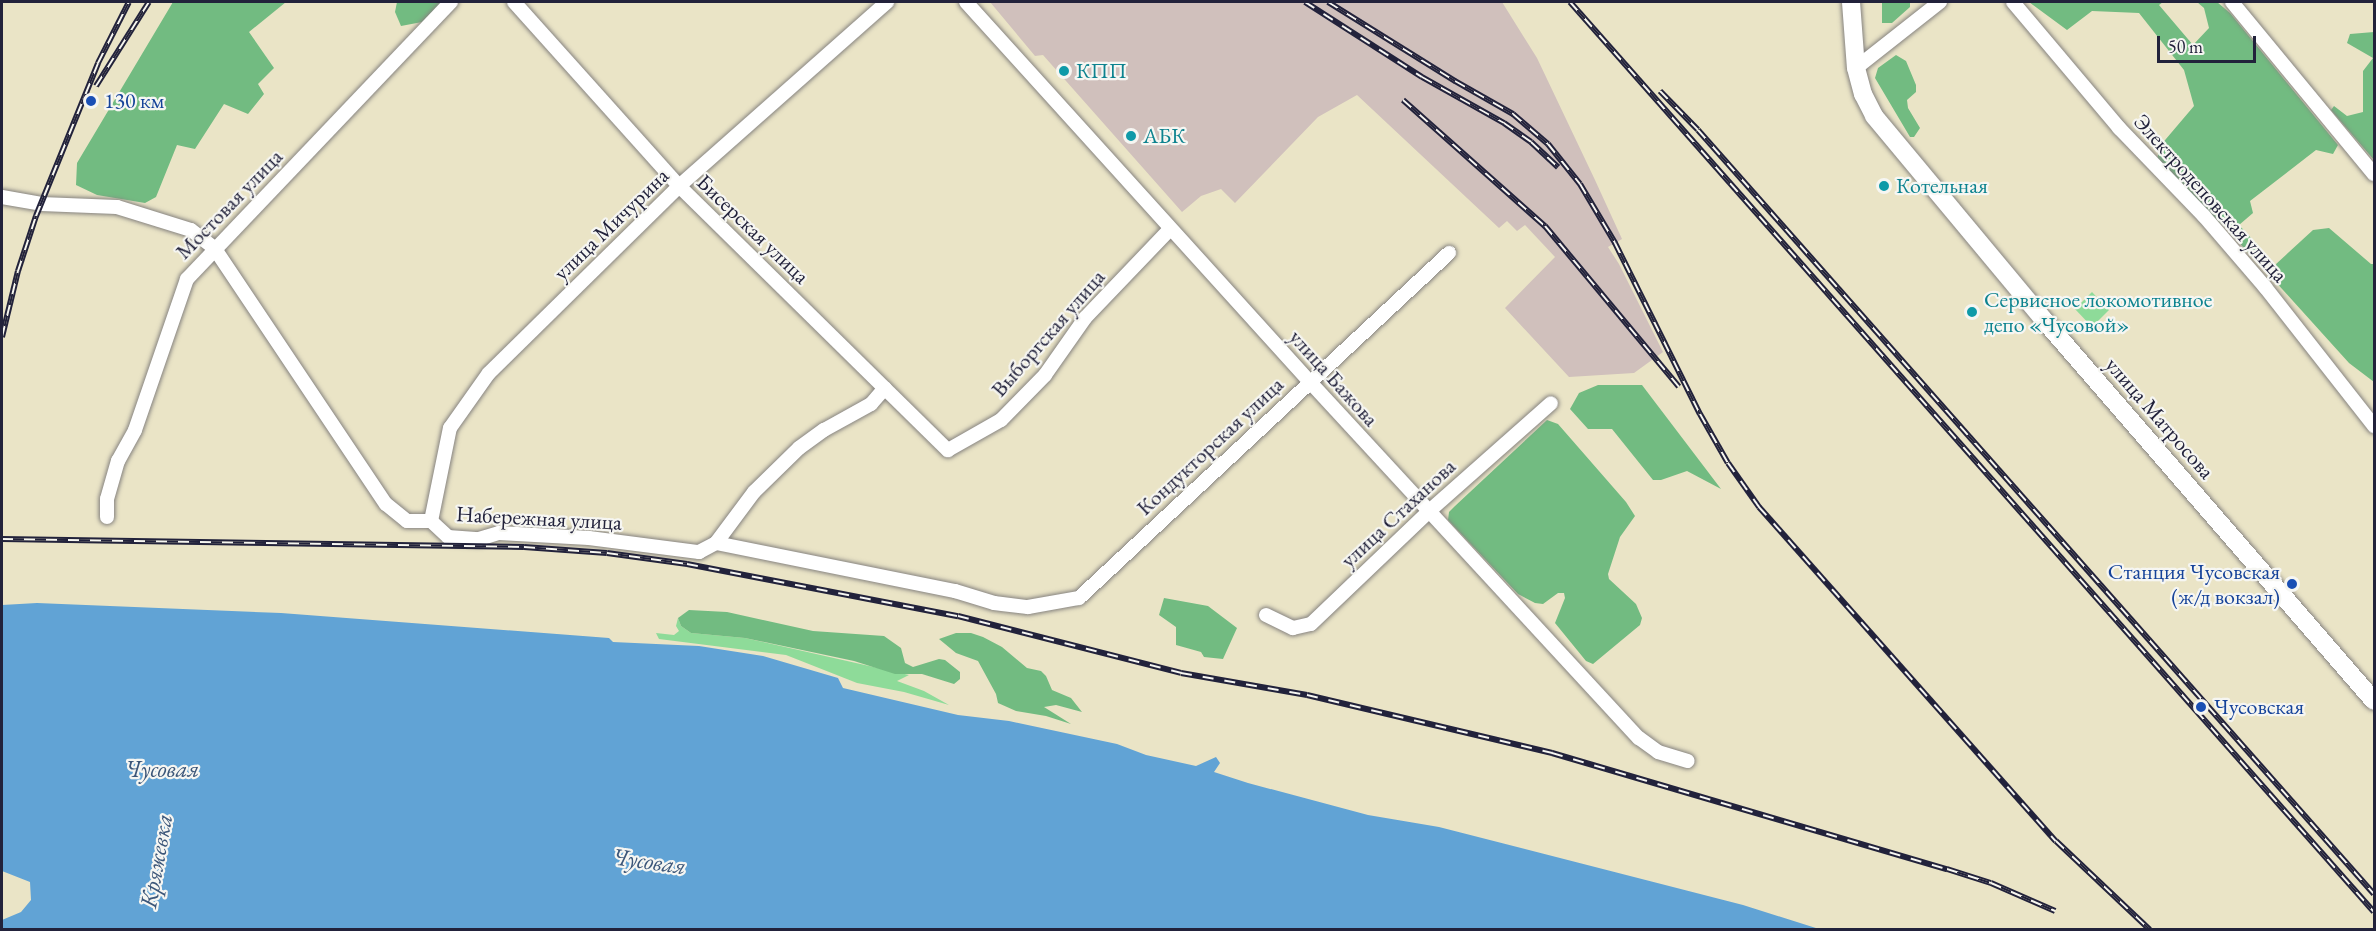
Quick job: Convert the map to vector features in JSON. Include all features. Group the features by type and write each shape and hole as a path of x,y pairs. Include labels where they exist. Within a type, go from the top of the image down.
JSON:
{"street":[{"name":"Мостовая улица","path":"107,517 107,499 118,461 135,430 187,279 451,2"},
{"name":"Бисерская улица","path":"514,2 679,186 948,450"},
{"name":"улица Мичурина","path":"431,521 450,428 489,373 679,186 887,2"},
{"name":"улица Бажова","path":"966,2 1428,512 1639,738 1658,752 1688,761"},
{"name":"улица Матросова","path":"1851,2 1856,68 1868,105 1905,155 2043,319 2374,701"},
{"path":"1856,68 1940,2"},
{"name":"Электродеповская улица","path":"2013,2 2120,128 2204,216 2265,286 2374,426"},
{"path":"2232,2 2374,174"},
{"name":"Набережная улица","path":"2,197 41,204 117,207 191,230 216,249 386,504 407,521 431,521 448,537 479,539 499,533 589,538 699,552 716,543 955,591 994,603 1028,607 1079,598"},
{"name":"Выборгская улица","path":"948,450 1001,420 1045,375 1085,318 1170,229"},
{"name":"Кондукторская улица","path":"1079,598 1309,381 1449,253"},
{"path":"716,543 754,492 800,448 824,430 871,404 885,388"},
{"name":"улица Стаханова","path":"1266,615 1293,628 1311,624 1428,512 1551,403"}],"shaded area":[{"path":"990,2 1502,2 1537,58 1595,180 1622,239 1608,247 1619,264 1663,352 1634,373 1569,377 1505,308 1555,257 1525,225 1517,231 1507,221 1499,228 1357,95 1318,117 1235,203 1221,189 1201,196 1182,212 1043,55 1035,56"}],"green space":[{"path":"173,2 286,2 249,32 274,68 258,84 264,94 248,114 224,104 195,149 177,145 156,197 145,203 97,195 76,185 77,163"},
{"path":"397,2 443,2 422,22 401,26 395,12"},
{"path":"1882,2 1910,2 1910,7 1892,23 1882,23"},
{"path":"2029,2 2163,2 2159,5 2193,45 2209,28 2204,8 2197,2 2217,2 2230,13 2338,145 2333,154 2316,150 2250,201 2253,213 2239,225 2263,251 2254,259 2225,227 2173,181 2157,160 2160,146 2194,106 2184,70 2139,13 2092,11 2067,30"},
{"path":"2374,32 2374,160 2331,110 2334,106 2347,116 2363,112 2363,71 2373,58 2347,43 2350,34"},
{"path":"1896,55 1906,61 1916,85 1916,92 1907,100 1908,108 1920,128 1914,137 1910,137 1875,78 1878,68"},
{"path":"2329,228 2371,264 2374,264 2374,382 2349,363 2273,279 2275,265 2313,230"},
{"path":"2092,292 2109,310 2092,327 2075,309"},
{"path":"1598,385 1642,385 1721,489 1687,471 1661,480 1653,480 1612,429 1588,429 1570,409 1579,393"},
{"path":"1547,420 1558,424 1626,502 1635,516 1620,537 1608,574 1609,579 1636,604 1642,618 1640,625 1593,664 1586,661 1555,623 1565,598 1564,593 1558,593 1543,604 1535,603 1518,594 1448,520 1449,512"},
{"path":"1164,598 1208,606 1237,628 1223,659 1204,657 1201,652 1176,645 1176,627 1159,615"},
{"path":"689,610 727,612 813,631 884,636 901,648 905,663 913,667 939,659 945,660 960,672 960,679 954,684 922,674 895,674 854,661 745,638 691,633 681,626 678,618"},
{"path":"678,618 681,626 691,633 745,638 909,675 897,681 924,691 949,705 904,692 857,683 786,655 659,639 656,633 674,635 679,631 676,626"},
{"path":"956,633 971,633 983,637 1002,647 1027,668 1041,671 1046,676 1052,690 1071,698 1082,712 1056,705 1044,707 1071,724 1046,716 1016,711 998,703 996,694 978,661 956,653 939,639"}],"water":[{"name":"Чусовая","path":"37,603 281,613 609,638 613,642 699,646 763,656 838,678 843,688 958,715 1009,721 1117,744 1146,755 1196,766 1216,757 1220,763 1214,772 1248,783 1368,815 1439,827 1743,905 1819,929 2,929 2,920 21,912 31,900 30,882 2,871 2,605"}],"railway":[{"path":"2,337 18,271 36,216 98,63 129,2"},
{"path":"96,86 149,2"},
{"path":"1305,2 1422,77 1504,123 1531,142 1558,167"},
{"path":"1328,2 1455,81 1513,114 1548,144 1580,184 1615,243 1700,414 1728,463 1759,507 2056,841 2150,930"},
{"path":"1570,2 2374,912"},
{"path":"1660,91 1698,130 2374,894"},
{"path":"1403,100 1545,226 1679,387"},
{"path":"2,539 524,547 607,553 687,564 958,616 1181,673 1307,695 1552,753 1947,869 1991,883 2055,911"}],"place":[{"name":"КПП","path":"1064,71"},
{"name":"130 км","path":"91,101"},
{"name":"АБК","path":"1131,136"},
{"name":"Котельная","path":"1884,186"},
{"name":"Сервисное локомотивное депо «Чусовой»","path":"1972,312"},
{"name":"Станция Чусовская (ж/д вокзал)","path":"2292,584"},
{"name":"Чусовская","path":"2201,707"}],"water label":[{"name":"Кряжевка","path":"156,861"}]}
